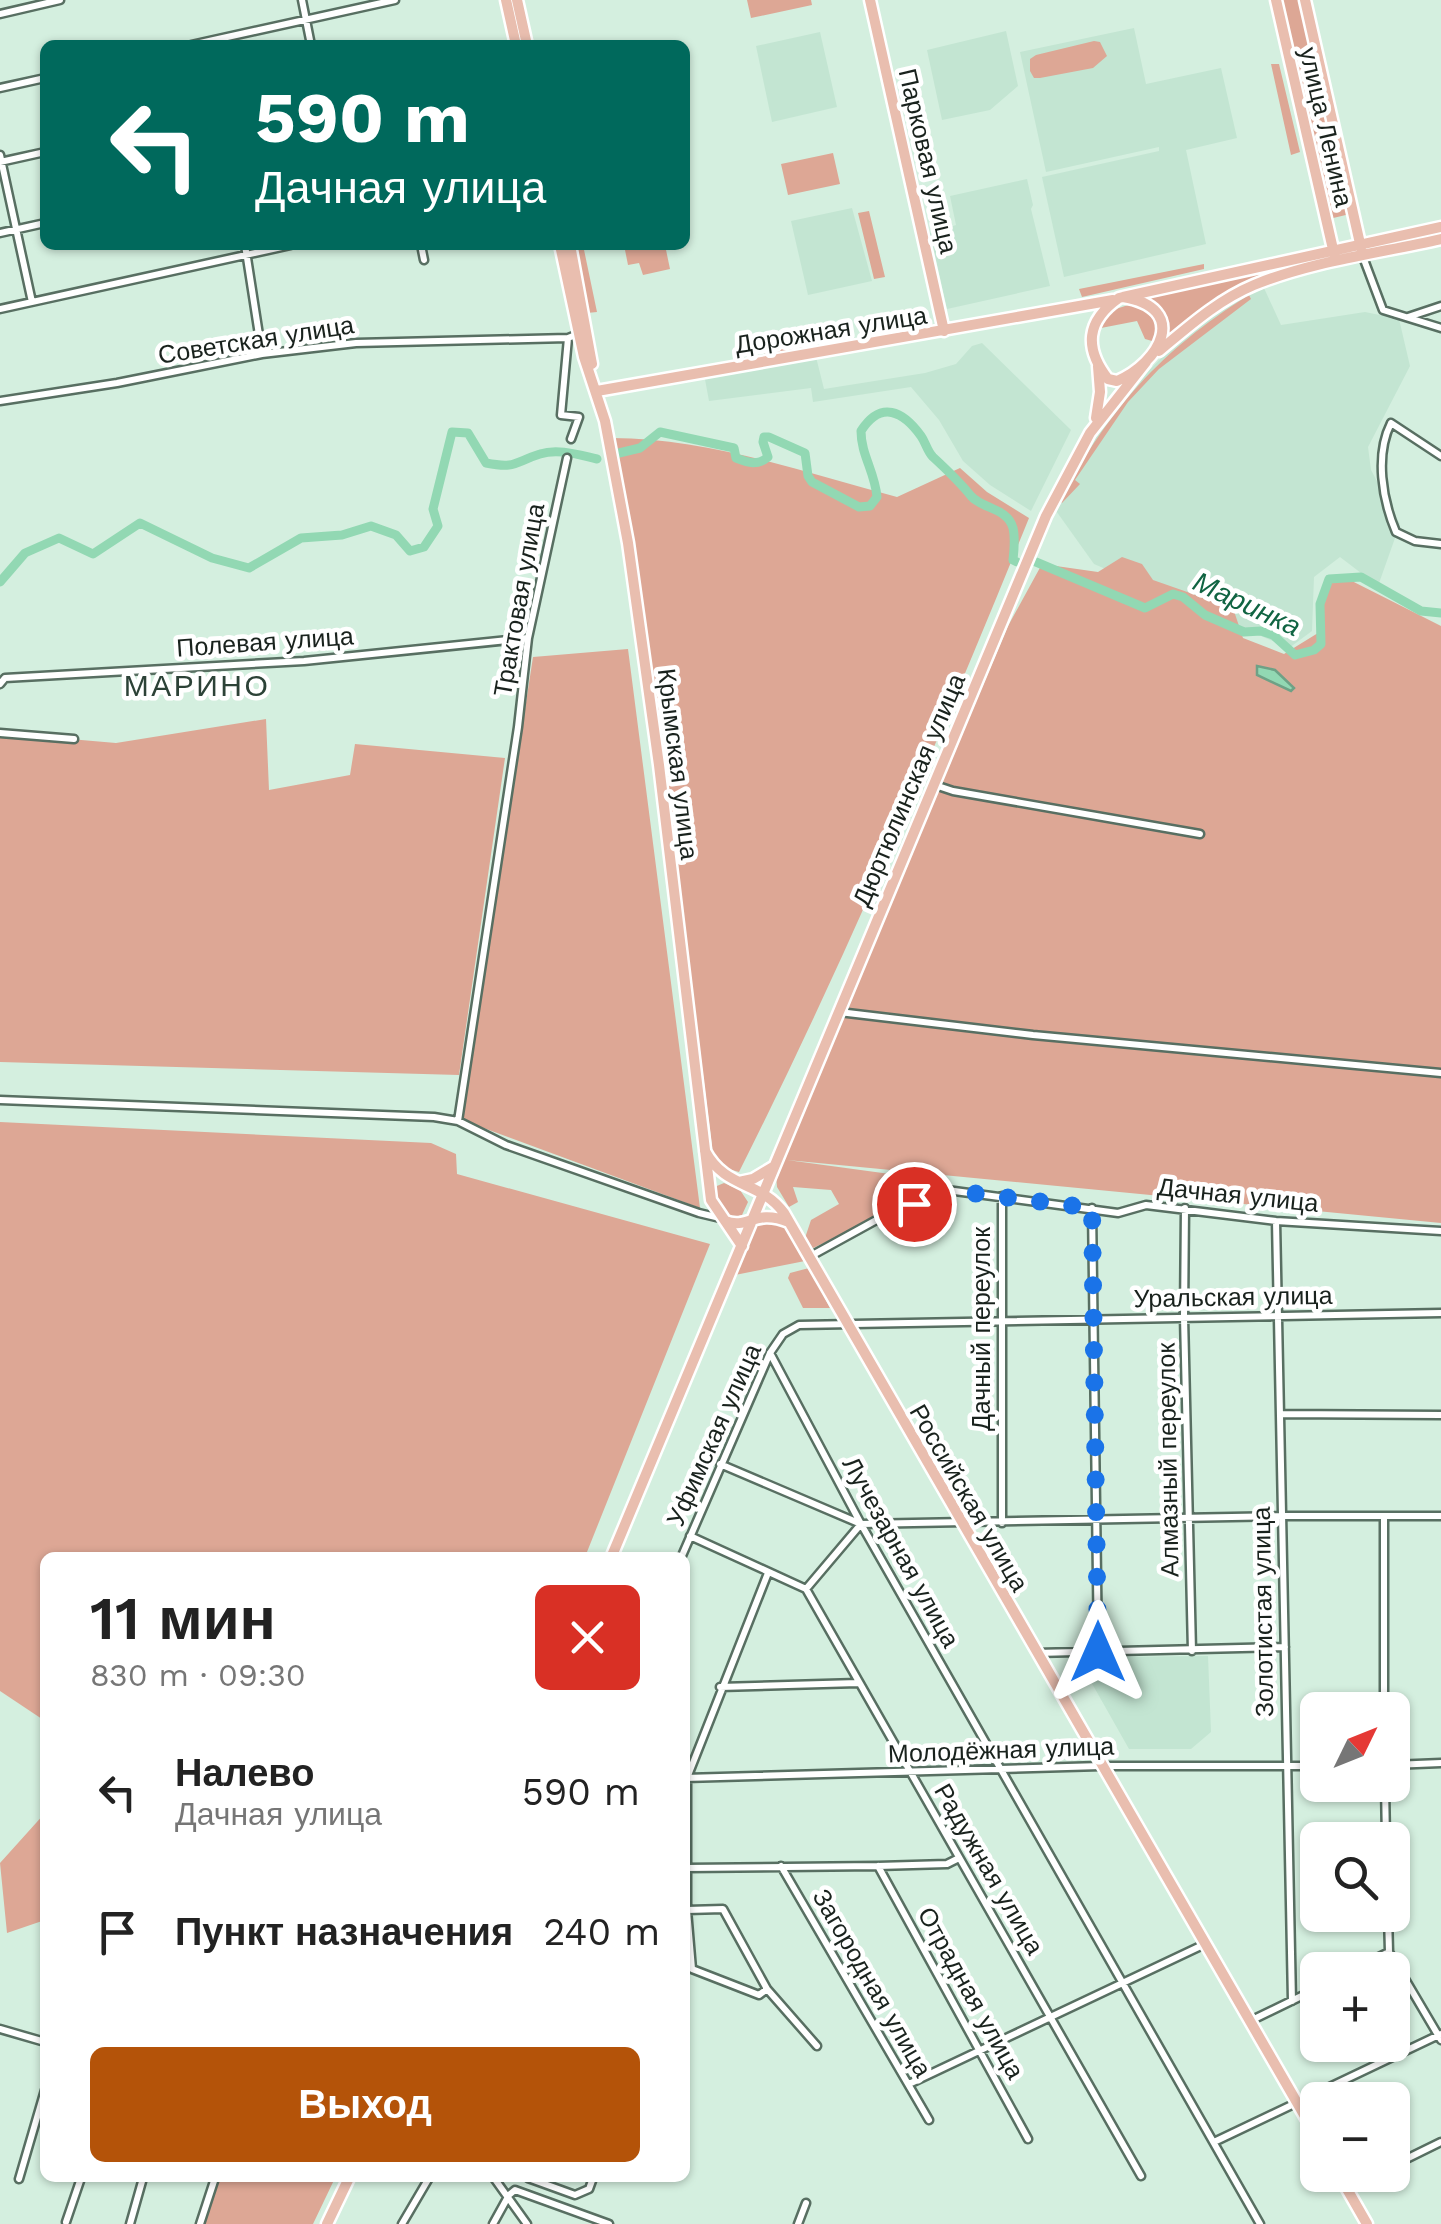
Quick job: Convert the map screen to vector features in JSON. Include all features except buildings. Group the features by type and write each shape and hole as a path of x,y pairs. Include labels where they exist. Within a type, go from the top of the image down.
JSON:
{"main road":[{"path":"506,0 515,40"},
{"path":"517,0 526,40"},
{"name":"Парковая улица","path":"870,0 944,332"},
{"name":"улица Ленина","path":"1276,0 1334,257"},
{"name":"улица Ленина","path":"1305,0 1362,251"},
{"name":"Дорожная улица","path":"1362,251 1441,227"},
{"name":"Дорожная улица","path":"596,388 944,332 1441,239"},
{"path":"561,250 574,336 596,388"},
{"path":"571,250 596,388"},
{"name":"Дорожная улица","path":"1090,433 1147,361 1204,314 1302,264"},
{"path":"1071,308 1083,318 1096,355 1108,379 1117,381 1147,361 1162,338 1162,324 1145,303 1121,298 1098,316 1092,326 1096,355 1100,405 1090,433"},
{"name":"Крымская улица","path":"596,388 628,543 646,664 710,1196"},
{"name":"Дюртюлинская улица","path":"614,1552 1046,516 1090,433"},
{"path":"705,1152 733,1180 763,1192"},
{"path":"742,1246 710,1196 714,1181 753,1179 774,1166"},
{"path":"774,1166 770,1178 787,1218"},
{"path":"733,1180 754,1212"},
{"name":"Российская улица","path":"763,1192 787,1218 810,1257 959,1522 1300,2108"},
{"path":"723,1220 734,1224 754,1212 787,1218"},
{"path":"327,2224 346,2182"},
{"path":"1349,2192 1367,2224"}],"street":[{"path":"0,14 60,0"},
{"path":"302,0 310,40"},
{"path":"215,40 395,0"},
{"path":"0,88 40,79"},
{"path":"32,302 0,159 40,153"},
{"path":"0,233 40,224"},
{"path":"247,250 262,354"},
{"path":"0,308 267,250"},
{"path":"422,250 424,260"},
{"path":"1362,251 1381,308 1441,328"},
{"path":"1407,318 1441,306"},
{"path":"571,438 579,417 561,415 574,336"},
{"name":"Советская улица","path":"0,401 262,354 356,343 574,336"},
{"path":"1441,456 1391,423 1381,442 1389,516 1396,532 1415,541 1441,544"},
{"name":"Трактовая улица","path":"458,1121 528,638 566,458"},
{"name":"Полевая улица","path":"2,681 304,662 528,638"},
{"path":"0,733 74,738"},
{"path":"933,785 954,792 1200,834"},
{"path":"838,1012 1033,1035 1441,1073"},
{"path":"0,1100 434,1117 458,1121 506,1144 723,1220"},
{"name":"Дачная улица","path":"810,1257 880,1218 947,1190 1118,1213 1146,1205 1276,1221 1441,1230"},
{"path":"698,1213 710,1196"},
{"name":"Дачный переулок","path":"1002,1196 1002,1522"},
{"path":"1092,1208 1098,1652"},
{"name":"Алмазный переулок","path":"1185,1208 1192,1650"},
{"name":"Золотистая улица","path":"1276,1221 1292,2001"},
{"name":"Уральская улица","path":"846,1324 1441,1313"},
{"name":"Уфимская улица","path":"683,1552 770,1353 783,1334 799,1325 846,1324"},
{"name":"Лучезарная улица","path":"770,1353 861,1524 1260,2224"},
{"path":"1280,1414 1441,1414"},
{"path":"720,1464 861,1524 1441,1516"},
{"path":"1384,1517 1384,1692"},
{"path":"690,1536 806,1589 861,1524"},
{"path":"690,1767 768,1573"},
{"name":"Радужная улица","path":"806,1589 1142,2176"},
{"path":"1036,1653 1284,1647"},
{"path":"720,1687 858,1684"},
{"path":"1410,1765 1441,1764"},
{"name":"Молодёжная улица","path":"690,1778 1101,1766 1300,1766"},
{"path":"690,1868 947,1864 960,1858"},
{"name":"Загородная улица","path":"781,1866 929,2120"},
{"name":"Отрадная улица","path":"878,1866 1028,2139"},
{"path":"690,1910 723,1909 767,1989 817,2046"},
{"path":"1388,1932 1389,1952"},
{"path":"908,2084 1205,1944"},
{"path":"690,1945 692,1969 759,1995 767,1989"},
{"path":"1214,2142 1440,2036 1410,1987"},
{"path":"1250,2021 1300,1997"},
{"path":"1,2032 40,2041"},
{"path":"19,2179 40,2107"},
{"path":"1410,2157 1441,2142"},
{"path":"66,2222 80,2182"},
{"path":"130,2224 142,2182"},
{"path":"200,2224 214,2182"},
{"path":"402,2224 427,2182"},
{"path":"498,2182 527,2224"},
{"path":"502,2187 507,2182"},
{"path":"539,2182 575,2195 589,2189 592,2182"},
{"path":"493,2224 508,2195 515,2190 609,2224"},
{"path":"798,2224 806,2203"}],"shaded area":[{"path":"747,0 811,0 812,5 751,18"},
{"path":"1281,0 1301,0 1350,214 1329,219"},
{"path":"1134,28 1146,84 1221,68 1237,138 1186,150 1206,244 1064,277 1042,177 1159,151 1159,147 1046,172 1020,52"},
{"path":"1006,31 1018,86 990,110 942,120 927,50"},
{"path":"820,32 837,107 772,122 756,46"},
{"path":"1100,42 1107,56 1093,68 1040,78 1034,78 1030,71 1030,59 1036,55"},
{"path":"1271,64 1279,64 1300,152 1291,155"},
{"path":"833,153 840,184 788,195 781,164"},
{"path":"1027,179 1050,286 947,309 930,233 956,225 950,196"},
{"path":"852,208 872,281 808,295 791,221"},
{"path":"869,211 885,277 874,279 858,213"},
{"path":"573,250 584,250 597,312 587,313"},
{"path":"625,250 666,250 670,269 643,275 639,263 628,265"},
{"path":"1302,263 1246,281 1167,340 1164,315 1146,298"},
{"path":"1204,264 1204,269 1082,297 1079,289"},
{"path":"1264,288 1281,325 1365,312 1399,319 1410,366 1368,447 1371,470 1400,524 1378,586 1340,557 1314,577 1312,631 1289,648 1094,564 1054,508 1078,459 1119,401 1176,343 1230,303"},
{"path":"1249,295 1251,299 1159,369 1128,402 1075,480 1080,484 1062,503 1059,501 1098,438 1139,384 1189,338"},
{"path":"1131,304 1155,319 1157,337 1152,341 1145,339 1137,321 1101,328 1099,324 1107,312"},
{"path":"802,335 804,348 765,355 763,343"},
{"path":"982,343 1071,430 1031,511 990,485 963,461 939,420 911,387 813,402 811,388 709,401 704,374 816,357 824,389 925,373 956,364 972,346"},
{"path":"608,438 645,439 717,450 897,497 960,468 987,492 1029,518 890,848 739,1172 718,1166 713,1154 653,676"},
{"path":"1122,557 1142,564 1153,580 1233,608 1243,638 1284,654 1318,633 1320,600 1340,575 1441,626 1441,1223 787,1160 934,1180 940,1188 811,1249 805,1238 811,1220 839,1204 831,1190 793,1187 798,1202 789,1207 777,1187 776,1175 1008,626 1042,564 1098,572"},
{"path":"628,649 700,1208 462,1120 533,657"},
{"path":"1257,666 1275,670 1294,688 1291,691 1257,675"},
{"path":"266,719 269,790 350,775 355,744 505,758 459,1075 0,1062 0,733 116,743"},
{"path":"0,1122 431,1143 456,1154 457,1174 710,1244 587,1552 40,1552 40,1718 0,1691"},
{"path":"724,1183 740,1190 748,1202 742,1215 735,1219 716,1207 712,1188"},
{"path":"769,1218 783,1224 805,1261 735,1275 756,1224"},
{"path":"809,1268 830,1308 803,1308 788,1278 790,1273"},
{"path":"1208,1656 1211,1732 1191,1749 1129,1749 1090,1680 1105,1657"},
{"path":"40,1819 40,1922 7,1933 0,1863"},
{"path":"217,2182 333,2182 313,2224 204,2224"}],"waterway":[{"name":"Маринка","path":"619,453 640,448 660,432 734,448 736,458 756,463 768,457 763,442 764,437 769,437 805,453 812,482 859,507 870,506 877,497 861,431 876,415 892,412 914,427 931,455 971,496 1006,516 1013,528 1013,560 1017,562"},
{"name":"Маринка","path":"0,582 25,553 59,538 93,554 140,523 212,558 249,568 301,538 342,535 371,526 396,535 410,551 424,547 438,526 433,509 452,432 468,433 486,463 496,465 510,465 554,452 597,459"},
{"name":"Маринка","path":"1036,562 1145,608 1173,594 1183,597 1205,615 1244,632 1273,635 1295,655 1321,644 1320,604 1329,579 1361,577 1421,611 1441,613"}],"district":[{"name":"МАРИНО","path":"197,685"}],"route":[{"path":"914,1204 947,1190 1092,1208 1098,1652"}]}
